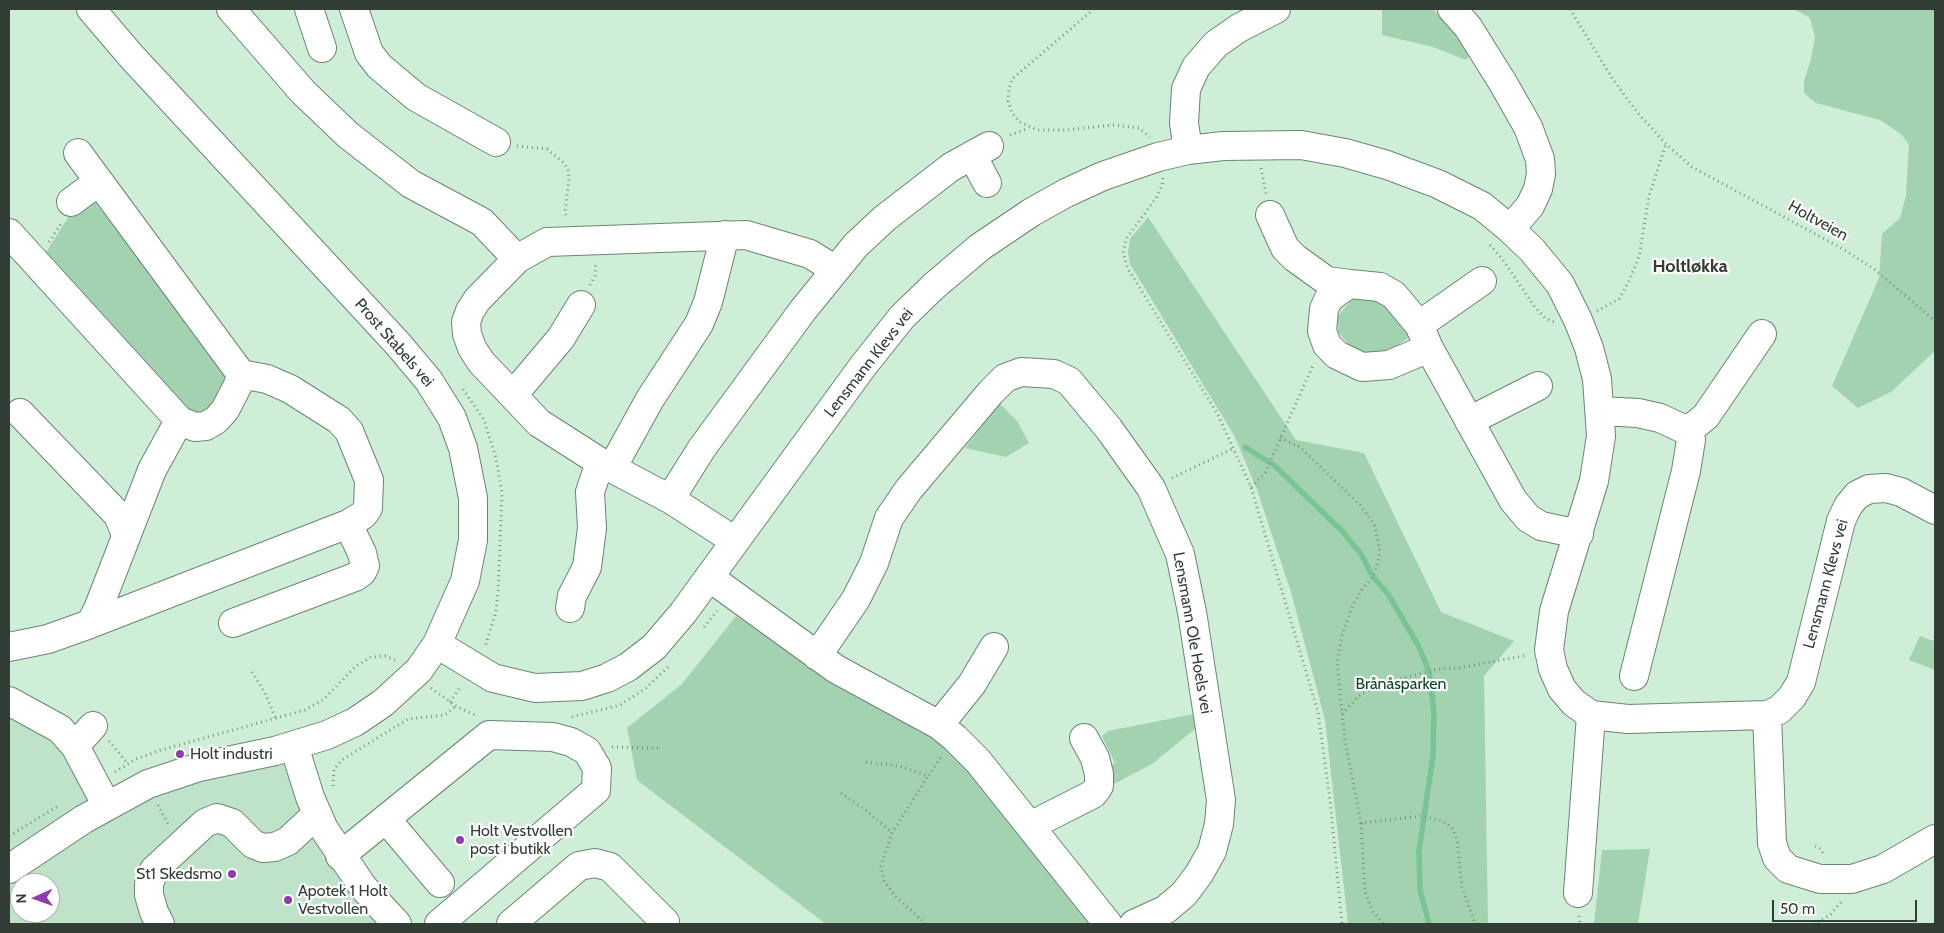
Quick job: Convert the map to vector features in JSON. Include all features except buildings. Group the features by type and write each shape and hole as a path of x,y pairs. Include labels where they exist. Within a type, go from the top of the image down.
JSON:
{"street":[{"name":"Prost Stabels vei","path":"9,869 59,834 148,784 181,772 294,746 327,736 367,714 399,690 419,670 437,644 466,580 471,559 474,517 471,483 463,448 443,400 415,363 138,64 91,9"},
{"path":"231,9 303,92 348,135 411,184 482,222 517,259"},
{"path":"309,9 322,48"},
{"path":"354,9 369,52 379,66 416,98 496,142"},
{"path":"1188,150 1184,123 1186,89 1196,67 1216,44 1238,28 1276,9"},
{"path":"1452,9 1468,27 1504,83 1528,127 1540,159 1541,174 1538,189 1530,206 1498,235"},
{"name":"Lensmann Klevs vei","path":"437,644 478,670 520,686 568,688 595,683 628,667 654,647 682,614 862,366 902,317 934,286 980,247 1032,212 1066,193 1104,176 1161,171 1188,150 1259,144 1302,145 1345,153 1387,165 1438,184 1482,206 1498,235 1532,250 1560,284 1578,320 1589,348 1597,379 1601,411 1598,462 1579,534 1554,611 1548,650 1553,669 1562,689 1574,703 1592,715 1604,718 1628,719 1767,715 1779,710 1792,697 1801,682 1841,521 1856,495 1869,489 1886,488 1901,492 1935,510"},
{"path":"670,499 702,448 834,269 884,218 951,167 980,150 987,183"},
{"path":"9,647 48,639 90,624 348,524 363,515 368,508 369,480 349,431 334,416 290,389 267,379 240,374 78,153"},
{"path":"71,202 98,182"},
{"path":"1270,215 1285,248 1295,258 1326,281 1380,287 1394,295 1424,336 1513,500 1528,518 1541,526 1579,534"},
{"path":"570,608 572,596 586,567 592,528 590,492 699,324 708,302 724,235"},
{"path":"735,541 670,499 606,465 540,423 482,362 472,348 467,334 466,322 470,311 477,300 517,259 547,242 746,235 810,254 834,269"},
{"path":"19,254 180,421 195,427 206,426 216,420 225,410 238,385 240,374"},
{"path":"1350,284 1328,300 1324,309 1322,331 1328,345 1336,355 1362,367 1389,365 1424,336 1482,281"},
{"path":"513,395 561,338 581,305"},
{"path":"1688,431 1706,416 1762,334"},
{"name":"Lensmann Ole Hoels vei","path":"818,656 860,591 874,563 889,518 909,489 991,392 1005,378 1022,372 1035,371 1054,374 1069,381 1109,428 1151,488 1167,520 1180,554 1193,620 1221,800 1220,824 1212,851 1199,874 1184,894 1165,910 1134,924"},
{"path":"1469,421 1538,386"},
{"path":"1601,411 1638,413 1660,418 1688,431 1691,440 1686,471 1634,676"},
{"path":"20,414 118,515 126,535"},
{"path":"90,624 98,609 152,470 180,421"},
{"path":"233,623 355,577 362,572 365,566 362,553 348,524"},
{"path":"709,577 836,669 947,732 978,761 1108,924"},
{"path":"947,732 994,647"},
{"path":"9,701 60,729 75,746 107,806"},
{"path":"1578,893 1592,715"},
{"path":"1767,715 1769,812 1772,843 1777,858 1788,869 1820,879 1852,879 1883,869 1935,839"},
{"path":"75,746 100,732"},
{"path":"340,856 489,735 553,737 571,742 587,751 597,768 596,790 439,924"},
{"path":"1030,826 1093,794 1099,786 1095,758 1084,738"},
{"path":"294,746 317,814 340,856 363,887 397,924"},
{"path":"160,924 154,912 149,884 154,870 205,823 217,818 232,823 253,844 263,848 275,847 288,841 317,814"},
{"path":"386,819 440,883"},
{"path":"511,924 578,866 595,863 610,867 666,922"}],"path":[{"path":"1094,9 1012,79 1008,101 1012,113 1020,122 1037,130 1065,130 1113,125 1139,128 1147,133 1161,171 1162,186 1126,239 1123,254 1128,269 1217,413 1251,487 1318,712 1330,800 1342,924"},
{"name":"Holtveien","path":"1570,9 1612,78 1637,112 1666,144 1680,156 1700,172 1812,231 1874,269 1935,321"},
{"path":"496,142 547,149 564,163 568,169 569,179 565,212 582,240 595,276 581,305"},
{"path":"1498,235 1503,260 1534,306 1545,318 1556,323 1578,320 1619,298 1629,281 1638,257 1649,196 1666,144"},
{"path":"1260,163 1270,215"},
{"path":"19,254 68,212 71,202"},
{"path":"1251,487 1265,473 1311,368 1319,353 1328,345"},
{"path":"467,394 474,388"},
{"path":"1280,438 1300,447 1361,506 1374,526 1380,552 1373,577 1362,589 1352,607 1342,635 1337,662 1341,715 1361,823 1365,892 1372,911 1384,924"},
{"path":"1151,488 1234,448"},
{"path":"489,459 496,458"},
{"path":"1341,715 1361,694 1384,683 1438,669 1459,668 1548,650"},
{"path":"113,773 160,750 276,719 316,704 356,666 371,657 385,656 402,664"},
{"path":"252,672 265,693 276,719"},
{"path":"450,702 465,680"},
{"path":"334,790 332,775 342,760 408,719 445,715 456,706"},
{"path":"100,732 128,764"},
{"path":"926,924 896,897 884,881 881,866 892,833 928,776 947,732"},
{"path":"587,751 604,748 661,748"},
{"path":"866,762 899,766 928,776"},
{"path":"841,793 868,811 892,833"},
{"path":"9,836 66,801"},
{"path":"158,804 179,846"},
{"path":"1361,823 1422,816 1443,820 1452,828 1457,840 1462,887 1475,924"},
{"path":"1813,924 1830,914 1848,894 1852,879"}],"shaded area":[{"path":"9,706 38,721 119,802 281,746 398,924 9,924"}],"green space":[{"path":"1382,9 1433,9 1454,32 1469,56 1466,60 1433,47 1382,35"},
{"path":"1794,9 1935,10 1935,351 1891,392 1858,408 1832,386 1879,278 1882,234 1900,218 1906,195 1909,145 1901,134 1880,120 1816,103 1804,93 1804,81 1815,37 1810,18"},
{"path":"94,201 217,358 226,379 215,407 198,415 189,415 46,252 71,213"},
{"name":"Brånåsparken","path":"1148,217 1296,440 1364,453 1441,612 1514,641 1484,676 1488,924 1348,924 1325,720 1291,592 1257,490 1235,437 1130,264 1128,252 1130,239"},
{"path":"1360,297 1370,297 1382,302 1406,330 1408,338 1392,349 1378,353 1363,352 1352,348 1338,332 1338,316 1351,300"},
{"path":"999,403 1017,421 1029,443 1006,457 965,448"},
{"path":"736,616 813,666 944,737 1092,924 826,924 637,780 627,728 682,684"},
{"path":"1920,636 1933,641 1935,638 1935,670 1909,660"},
{"path":"1194,714 1196,728 1152,764 1112,785 1105,769 1115,763 1102,736 1108,731"},
{"path":"1650,849 1638,924 1594,924 1602,850"}],"waterway":[{"path":"1245,447 1275,466 1342,531 1361,554 1373,577 1388,594 1418,645 1429,671 1434,712 1433,756 1419,851 1420,890 1429,924"}],"place":[{"name":"Holt industri","path":"180,754"},
{"name":"Holt Vestvollen post i butikk","path":"460,840"},
{"name":"St1 Skedsmo","path":"232,874"},
{"name":"Apotek 1 Holt Vestvollen","path":"288,900"}],"district":[{"name":"Holtløkka","path":"1690,267"}]}
